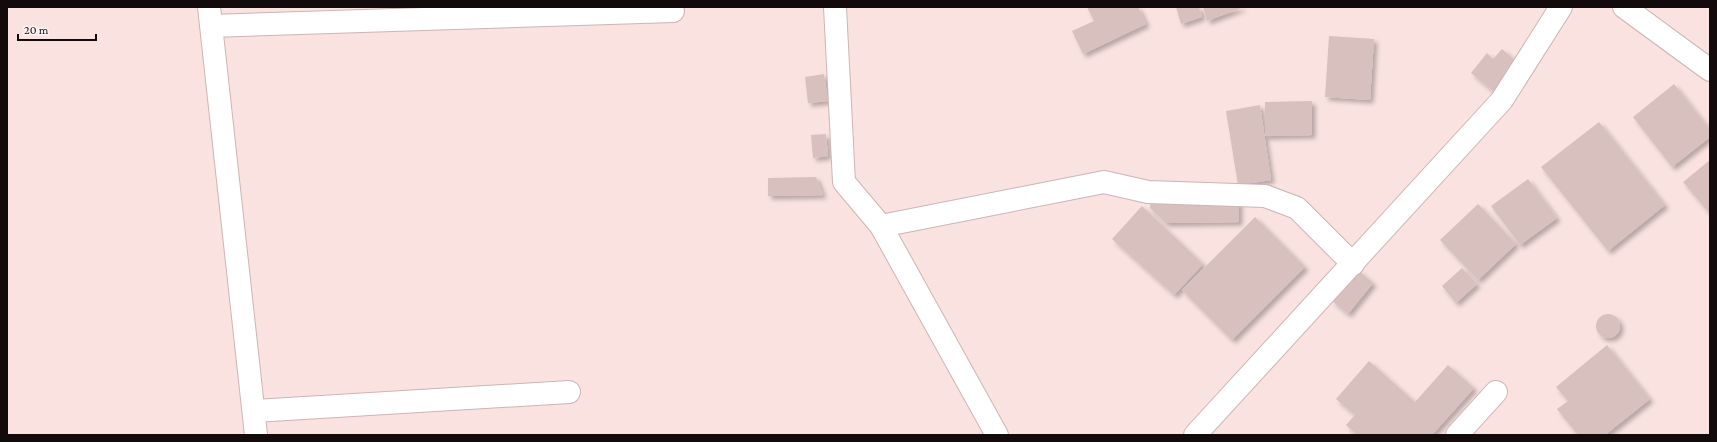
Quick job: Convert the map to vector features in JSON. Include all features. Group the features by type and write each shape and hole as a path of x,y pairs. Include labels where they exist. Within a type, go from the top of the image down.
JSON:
{"street":[{"path":"834,7 844,182 880,226 997,435"},
{"path":"1195,435 1502,100 1560,7"},
{"path":"1624,7 1710,70"},
{"path":"256,435 210,16 673,11"},
{"path":"880,226 1104,182 1148,192 1266,196 1297,208 1352,264"},
{"path":"254,411 569,392"},
{"path":"1457,435 1496,392"}],"building":[{"path":"1087,7 1138,7 1146,24 1083,54 1072,31 1094,21"},
{"path":"1176,7 1199,7 1202,17 1181,24"},
{"path":"1203,7 1244,7 1207,21"},
{"path":"1329,36 1374,39 1370,100 1325,97"},
{"path":"1502,49 1517,62 1493,91 1471,73 1487,53 1493,59"},
{"path":"824,74 828,101 808,103 805,77"},
{"path":"1674,84 1710,130 1710,137 1672,167 1633,117"},
{"path":"1312,101 1312,135 1265,136 1265,102"},
{"path":"1260,105 1271,180 1238,185 1226,111"},
{"path":"1599,122 1665,205 1608,251 1541,167"},
{"path":"826,134 828,156 813,158 811,135"},
{"path":"1710,160 1710,214 1683,182"},
{"path":"816,177 823,195 768,196 768,178"},
{"path":"1528,179 1557,218 1520,245 1491,206"},
{"path":"1151,198 1239,201 1239,222 1166,223 1150,208"},
{"path":"1478,204 1516,244 1478,280 1440,240"},
{"path":"1142,206 1203,264 1174,295 1112,239"},
{"path":"1255,217 1305,267 1232,340 1182,290"},
{"path":"1462,268 1477,284 1456,303 1442,286"},
{"path":"1358,270 1373,283 1348,314 1332,301"},
{"path":"1608,314 1616,318 1620,326 1616,334 1608,338 1600,334 1596,326 1600,318"},
{"path":"1607,345 1650,399 1605,435 1578,435 1557,409 1568,401 1556,387"},
{"path":"1369,361 1415,402 1448,365 1474,388 1432,435 1357,435 1346,425 1355,415 1336,399"}]}
